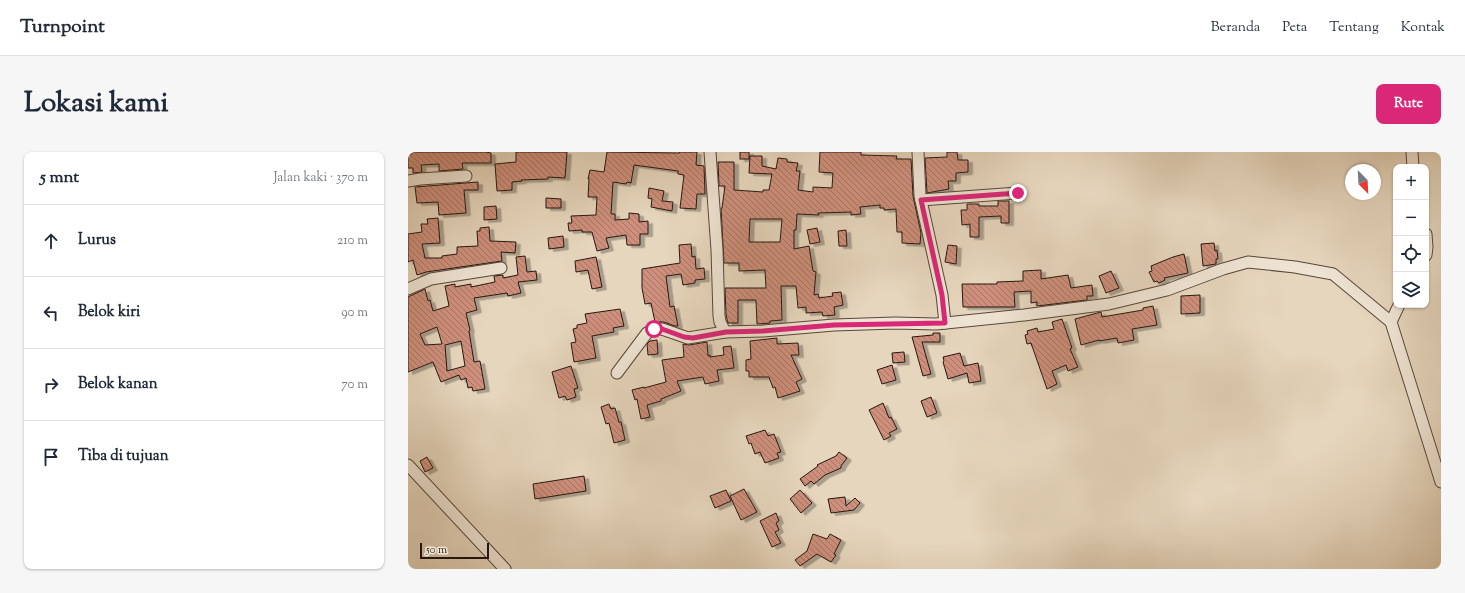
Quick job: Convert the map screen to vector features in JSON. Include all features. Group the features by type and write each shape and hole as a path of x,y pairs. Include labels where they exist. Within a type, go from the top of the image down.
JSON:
{"street":[{"path":"710,152 717,250 719,316 720,322 726,332"},
{"path":"918,152 921,200 942,295 945,323"},
{"path":"1412,152 1413,164"},
{"path":"408,181 466,176"},
{"path":"921,200 1018,193"},
{"path":"617,373 647,334 654,329 662,329 688,338 726,332 763,331 834,325 945,323 1024,316 1109,304 1166,290 1248,262 1295,267 1333,274 1391,322 1441,482"},
{"path":"408,289 431,279 501,268"},
{"path":"1391,322 1398,308"},
{"path":"408,465 505,569"}],"building":[{"path":"412,152 486,152 491,153 491,163 462,163 463,169 439,171 439,164 421,165 422,172 413,173 413,168 408,168 408,154 412,154"},
{"path":"516,152 567,152 565,178 548,177 548,179 521,180 522,181 512,182 512,190 497,191 495,164 516,162"},
{"path":"607,152 697,152 696,165 704,166 705,194 697,194 696,209 680,208 684,175 678,174 678,171 634,165 631,183 627,182 626,184 613,182 611,214 615,214 615,220 629,219 629,213 639,214 639,222 648,221 648,234 640,234 640,245 627,245 626,235 606,238 609,248 597,251 592,232 582,232 582,230 569,231 568,223 572,223 571,216 596,215 597,197 588,197 588,179 590,170 604,172"},
{"path":"740,152 749,152 749,159 740,159"},
{"path":"820,152 861,152 861,155 897,156 896,159 911,159 913,196 921,233 920,244 902,243 902,232 897,232 896,209 884,210 884,208 880,208 880,205 860,207 861,214 851,215 851,212 818,213 819,215 797,214 796,230 794,230 794,249 809,246 813,271 816,272 814,295 818,294 819,298 833,296 832,293 841,292 843,305 834,307 835,315 823,316 822,312 806,313 806,307 798,308 796,286 781,286 782,320 757,324 756,300 738,300 738,323 728,323 726,315 725,288 766,288 765,270 739,271 739,263 724,263 721,208 725,186 719,186 718,162 734,162 734,190 763,192 763,190 769,190 772,174 749,173 750,156 762,156 762,166 776,169 778,158 787,159 787,162 798,163 796,171 800,171 798,190 813,192 813,187 832,188 833,173 819,172","holes":["750,219 782,219 780,242 749,242"]},
{"path":"947,152 957,152 958,160 968,160 968,172 956,173 956,181 948,181 949,189 927,193 925,158 947,157"},
{"path":"478,182 478,190 464,190 466,213 439,215 438,202 417,203 415,187"},
{"path":"649,188 664,191 662,201 673,202 672,211 651,207 652,199 648,198"},
{"path":"546,198 561,199 561,208 546,208"},
{"path":"998,201 1009,201 1009,223 1001,223 1001,216 979,217 979,237 970,237 970,224 962,225 961,210 967,210 967,204 979,204 979,206 998,206"},
{"path":"496,206 497,219 484,220 484,207"},
{"path":"438,218 440,243 422,244 425,258 442,258 442,256 457,254 457,247 478,246 477,231 480,231 480,228 489,227 490,241 516,242 515,253 501,252 502,261 426,272 417,275 413,260 408,262 408,234 422,232 421,224 428,224 427,219"},
{"path":"817,228 820,242 810,244 807,230"},
{"path":"846,230 847,246 839,246 838,231"},
{"path":"563,236 564,247 549,249 548,238"},
{"path":"1214,243 1215,251 1217,250 1218,259 1216,259 1216,264 1203,266 1201,244"},
{"path":"691,244 692,257 695,256 696,269 704,268 705,279 695,280 695,283 683,285 681,274 666,276 670,307 674,306 678,326 664,322 655,322 651,303 645,304 642,288 642,269 680,263 679,245"},
{"path":"948,245 957,246 956,264 945,262"},
{"path":"1184,254 1188,273 1164,278 1165,280 1159,283 1157,281 1154,282 1149,272 1152,271 1151,266"},
{"path":"525,256 527,272 536,271 537,280 518,282 521,293 508,296 507,293 474,298 477,310 466,313 470,330 474,362 480,361 485,389 473,391 472,387 468,388 466,378 461,380 459,375 441,382 433,362 408,372 408,297 425,289 428,301 430,300 433,311 449,306 445,286 455,284 455,287 471,284 471,287 495,282 494,276 503,275 503,278 518,275 516,257","holes":["437,327 442,344 425,345 420,334","461,341 465,366 447,371 445,345"]},
{"path":"596,257 602,287 592,289 588,270 576,272 575,261"},
{"path":"1041,270 1041,279 1068,275 1071,288 1092,285 1093,296 1087,296 1087,300 1037,306 1037,302 1031,303 1031,291 1014,292 1015,307 963,307 962,284 997,284 997,282 1023,281 1023,271"},
{"path":"1111,271 1119,288 1106,293 1099,276"},
{"path":"1200,295 1200,313 1181,314 1181,296"},
{"path":"1153,306 1157,325 1132,329 1134,340 1118,343 1117,338 1099,340 1081,345 1075,319 1101,312 1102,317 1143,310 1143,308"},
{"path":"620,309 624,326 613,328 614,332 592,336 596,358 574,362 571,343 576,342 573,329 577,328 577,325 587,323 585,314"},
{"path":"1062,319 1072,348 1070,349 1078,367 1068,371 1066,365 1052,371 1057,384 1047,389 1031,343 1027,344 1025,335 1028,334 1027,331 1037,328 1038,332 1054,329 1052,322"},
{"path":"933,333 940,333 940,342 922,342 931,374 923,376 912,337 933,335"},
{"path":"777,338 777,344 798,343 799,355 791,355 802,379 796,382 800,391 778,398 775,387 773,388 769,377 749,377 749,371 746,371 746,360 751,359 750,341"},
{"path":"657,340 658,354 648,355 647,344 650,341"},
{"path":"707,342 708,356 710,355 710,357 724,355 723,347 731,346 734,368 717,370 719,381 705,384 703,377 677,381 681,391 661,399 661,401 647,405 650,417 641,419 637,399 635,400 632,390 666,382 662,360 684,357 683,344 689,345"},
{"path":"904,352 905,362 893,363 892,353"},
{"path":"960,353 964,366 978,363 981,381 969,383 967,373 948,379 943,357"},
{"path":"892,365 896,380 882,384 877,370"},
{"path":"571,366 578,388 574,389 576,397 567,400 565,396 559,398 552,372"},
{"path":"931,397 937,413 927,417 921,401"},
{"path":"883,403 889,418 891,417 897,429 889,433 891,436 884,440 869,410"},
{"path":"609,404 611,409 615,408 619,422 621,422 625,440 614,443 609,423 606,424 601,407"},
{"path":"765,430 768,436 774,434 781,452 777,453 779,458 765,463 760,452 755,454 751,443 749,444 746,436"},
{"path":"839,452 847,458 841,468 825,475 814,484 811,481 805,486 800,479 818,466 817,465 836,456"},
{"path":"427,457 433,468 425,472 420,461"},
{"path":"584,476 586,491 535,499 533,484"},
{"path":"744,489 757,512 741,520 730,496"},
{"path":"726,490 731,501 715,508 710,496"},
{"path":"800,490 812,503 801,513 790,499"},
{"path":"845,497 846,506 855,498 860,503 854,510 831,513 828,499"},
{"path":"776,513 779,521 776,523 779,530 775,532 781,543 772,547 760,521"},
{"path":"813,534 827,539 830,534 841,540 834,554 836,555 831,562 817,554 800,566 795,560 807,551"}],"route":[{"path":"654,329 662,329 684,337 693,338 726,332 763,331 834,325 945,323 942,295 921,200 1018,193"}]}
